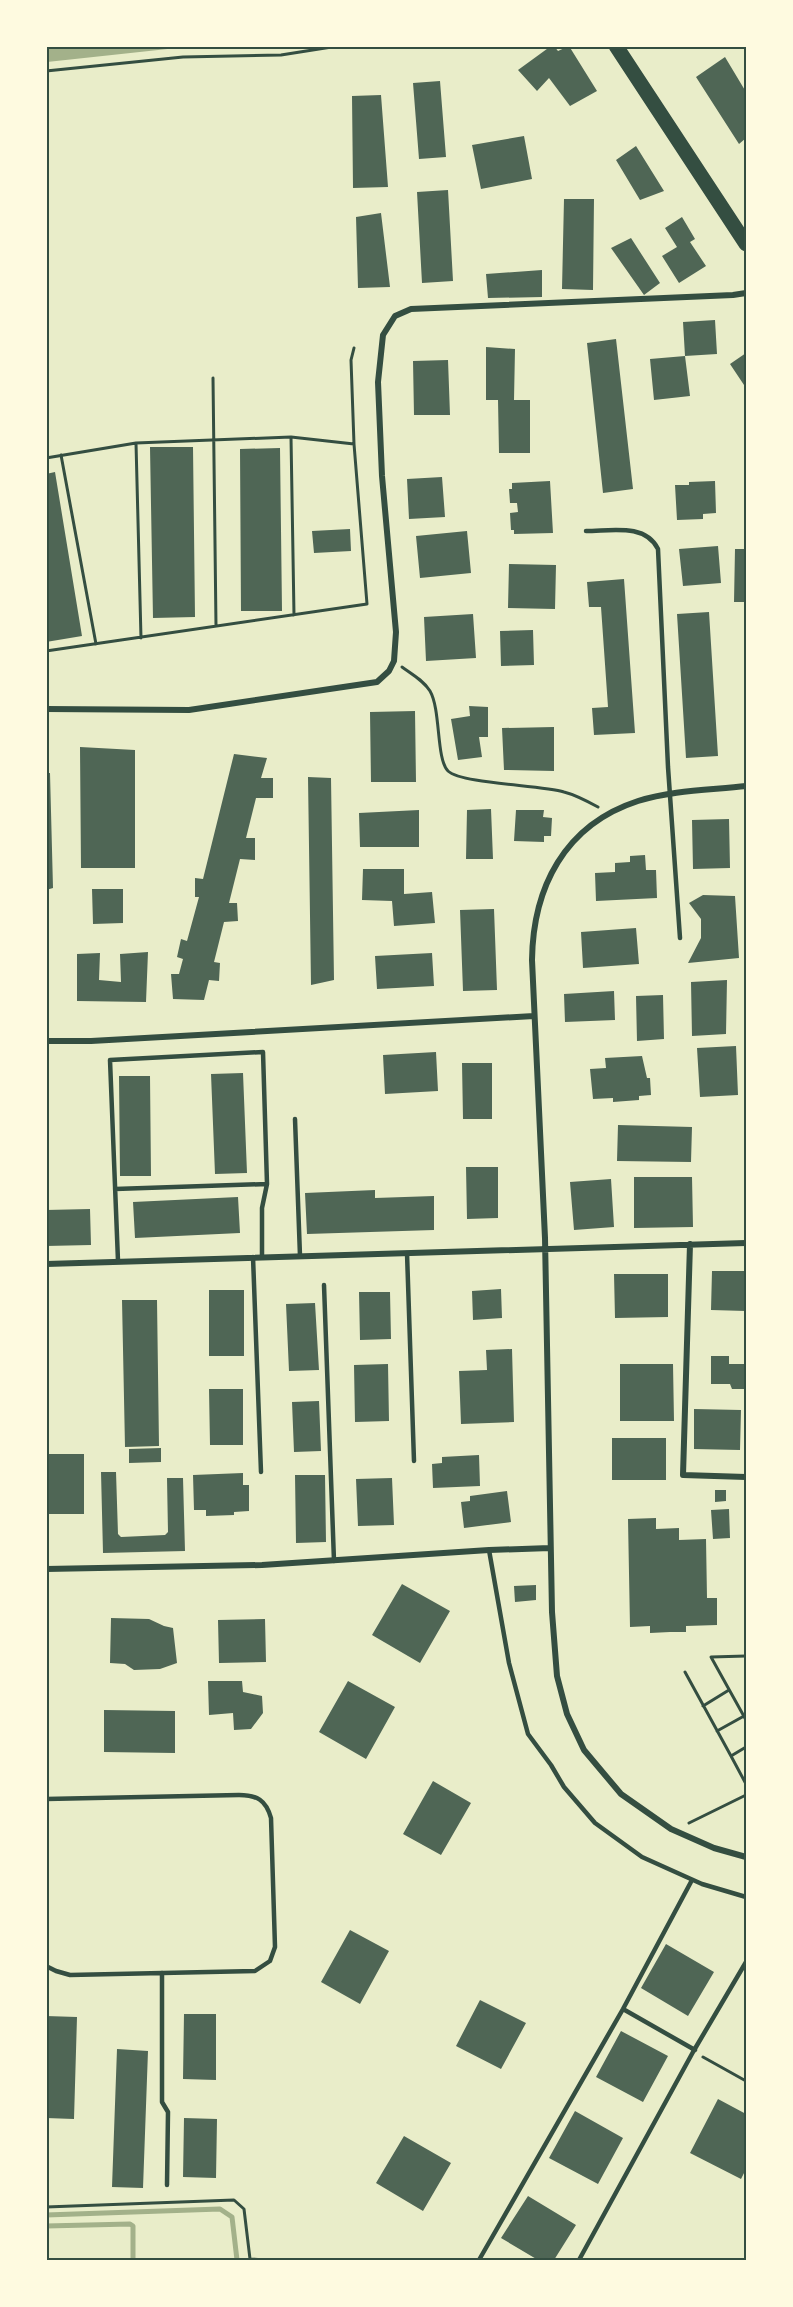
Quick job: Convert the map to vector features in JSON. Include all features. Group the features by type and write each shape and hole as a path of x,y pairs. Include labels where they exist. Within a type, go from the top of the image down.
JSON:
{"main road":[{"path":"616,46 747,244"}],"street":[{"path":"46,709 189,710 377,682 389,671 394,661 395,624 382,476 378,382 382,335 395,316 411,309 747,293"},
{"path":"747,786 639,801 610,813 584,832 566,849 543,890 534,921 532,946 545,1249 552,1630 557,1676 567,1714 584,1750 621,1794 671,1829 714,1848 747,1857"},
{"path":"46,1041 91,1041 534,1016"},
{"path":"46,1264 747,1243"},
{"path":"690,1244 683,1474 747,1477"},
{"path":"46,1569 236,1566 550,1548"}],"lane":[{"path":"586,531 636,531 647,534 658,549 680,938"},
{"path":"117,1261 110,1060 263,1052 267,1184 262,1208 262,1257"},
{"path":"295,1119 300,1256"},
{"path":"115,1189 267,1184"},
{"path":"407,1253 414,1461"},
{"path":"253,1257 261,1472"},
{"path":"324,1285 334,1561"},
{"path":"489,1550 509,1662 528,1734 564,1787 595,1822 642,1857 692,1880 747,1897"},
{"path":"46,1966 70,1975 255,1971 270,1961 275,1947 272,1829 268,1808 258,1798 239,1795 47,1799"},
{"path":"478,2260 623,2009 692,1880"},
{"path":"579,2260 694,2051 747,1962"},
{"path":"162,1973 162,2102 168,2112 167,2185"},
{"path":"623,2009 694,2051"}],"path":[{"path":"46,71 183,57 281,55 338,46"},
{"path":"46,651 367,604 354,444 351,360 354,348"},
{"path":"213,378 216,627"},
{"path":"46,458 136,443 291,437 354,444"},
{"path":"291,437 294,615"},
{"path":"136,443 141,638"},
{"path":"61,455 96,644"},
{"path":"394,661 418,678 430,691 435,706 444,765 452,774 484,781 564,792 610,813"},
{"path":"717,1731 745,1718 711,1657 747,1656"},
{"path":"685,1672 747,1784"},
{"path":"704,1706 729,1690"},
{"path":"731,1756 747,1747"},
{"path":"686,1824 747,1795"},
{"path":"694,2051 747,2081"},
{"path":"46,2206 234,2200 244,2209 250,2259 266,2260"}],"shaded area":[{"path":"47,46 186,46 186,47 47,62"}],"building":[{"path":"551,46 558,51 569,46 597,91 570,106 549,78 537,91 518,70"},
{"path":"725,57 746,92 746,138 739,144 696,77"},
{"path":"440,81 446,157 419,159 413,83"},
{"path":"381,95 388,187 353,188 352,96"},
{"path":"524,136 532,179 481,189 472,145"},
{"path":"636,146 664,191 640,200 616,160"},
{"path":"448,190 453,281 422,283 417,192"},
{"path":"564,199 594,199 593,290 562,289"},
{"path":"381,213 390,287 358,288 356,217"},
{"path":"682,217 695,239 690,242 706,266 679,283 662,256 677,247 665,228"},
{"path":"631,238 660,283 644,295 611,248"},
{"path":"542,270 542,297 488,298 486,274"},
{"path":"715,320 717,354 685,356 683,322"},
{"path":"616,339 633,489 603,493 587,343"},
{"path":"486,347 515,349 514,400 530,400 530,453 499,453 498,400 486,400"},
{"path":"746,353 746,388 730,364"},
{"path":"685,356 690,396 654,400 650,359"},
{"path":"448,360 450,415 414,415 413,361"},
{"path":"150,447 193,447 195,617 153,618"},
{"path":"280,448 282,611 241,611 240,449"},
{"path":"55,472 82,636 46,642 46,474"},
{"path":"442,477 445,517 409,519 407,479"},
{"path":"550,481 553,533 514,534 514,530 511,530 510,513 518,512 517,503 510,503 509,489 512,489 512,483"},
{"path":"715,481 716,513 703,514 703,519 677,520 675,485"},
{"path":"350,529 351,551 314,553 312,531"},
{"path":"467,531 471,573 420,578 416,536"},
{"path":"718,546 721,583 683,586 679,549"},
{"path":"735,549 746,549 746,602 734,602"},
{"path":"509,564 556,565 555,609 508,608"},
{"path":"624,579 635,733 594,735 592,708 608,707 601,607 589,607 587,582"},
{"path":"709,612 718,756 686,758 677,614"},
{"path":"473,614 476,658 426,661 424,617"},
{"path":"533,630 534,665 501,666 500,631"},
{"path":"469,706 488,707 488,737 479,737 482,757 458,760 451,719 470,716"},
{"path":"415,711 416,782 371,782 370,712"},
{"path":"554,727 554,771 504,770 502,728"},
{"path":"80,747 135,750 135,868 81,868"},
{"path":"234,754 267,758 261,778 273,778 273,798 256,798 246,838 255,838 255,860 240,859 229,903 237,903 238,921 224,922 214,962 220,963 219,981 209,980 204,1000 173,999 171,974 179,974 183,959 177,957 181,939 187,941 199,897 195,897 195,878 203,879"},
{"path":"46,773 50,773 53,888 46,890"},
{"path":"308,777 331,778 334,980 311,985"},
{"path":"491,809 493,859 466,859 467,810"},
{"path":"419,810 419,847 360,847 359,813"},
{"path":"516,810 544,810 543,817 552,818 551,836 544,836 544,842 514,841"},
{"path":"729,819 730,868 693,869 692,820"},
{"path":"645,855 646,870 656,870 657,898 596,901 595,873 615,872 615,863 630,862 630,856"},
{"path":"363,869 404,869 404,894 432,892 435,923 394,926 392,901 362,900"},
{"path":"92,889 123,889 123,923 93,924"},
{"path":"703,895 735,896 739,958 688,963 701,938 701,919 689,903"},
{"path":"494,909 497,990 463,991 460,910"},
{"path":"636,928 639,964 583,968 581,932"},
{"path":"148,952 146,1002 77,1001 77,954 100,953 99,980 121,982 120,954"},
{"path":"432,953 434,986 377,989 375,956"},
{"path":"727,980 726,1034 692,1036 691,982"},
{"path":"614,991 615,1020 565,1022 564,994"},
{"path":"663,995 664,1039 637,1041 636,996"},
{"path":"736,1046 738,1095 700,1097 697,1048"},
{"path":"436,1052 438,1091 385,1094 383,1055"},
{"path":"642,1056 647,1078 650,1078 651,1095 639,1096 639,1100 613,1102 613,1098 593,1099 590,1069 606,1068 605,1058"},
{"path":"462,1063 492,1063 492,1119 463,1119"},
{"path":"243,1073 247,1173 215,1174 211,1074"},
{"path":"119,1076 150,1076 151,1176 120,1176"},
{"path":"618,1125 692,1127 691,1162 617,1161"},
{"path":"466,1167 498,1167 498,1218 467,1219"},
{"path":"634,1177 692,1177 693,1227 634,1228"},
{"path":"611,1179 614,1227 574,1230 570,1182"},
{"path":"375,1190 375,1198 434,1196 434,1230 307,1234 305,1193"},
{"path":"238,1197 240,1233 135,1238 133,1202"},
{"path":"90,1209 91,1245 46,1246 46,1210"},
{"path":"712,1271 746,1271 746,1311 711,1310"},
{"path":"614,1274 668,1274 668,1317 615,1318"},
{"path":"501,1289 502,1318 473,1320 472,1291"},
{"path":"209,1290 244,1290 244,1356 209,1356"},
{"path":"359,1292 390,1292 391,1339 360,1340"},
{"path":"122,1300 157,1300 159,1446 125,1447"},
{"path":"315,1303 319,1370 289,1371 286,1304"},
{"path":"512,1349 514,1422 461,1424 459,1371 487,1370 486,1350"},
{"path":"711,1356 729,1356 729,1364 746,1364 746,1389 732,1389 730,1384 711,1384"},
{"path":"388,1364 389,1421 355,1422 354,1365"},
{"path":"620,1364 673,1364 674,1421 620,1421"},
{"path":"209,1389 243,1389 243,1445 210,1445"},
{"path":"319,1401 321,1451 294,1452 292,1402"},
{"path":"694,1409 741,1410 740,1450 694,1449"},
{"path":"612,1438 666,1438 666,1480 612,1480"},
{"path":"161,1448 161,1462 129,1463 129,1449"},
{"path":"46,1454 84,1454 84,1514 46,1514"},
{"path":"479,1455 480,1486 433,1488 432,1464 442,1463 442,1457"},
{"path":"101,1472 116,1472 118,1534 121,1537 165,1535 168,1532 167,1478 183,1478 185,1551 103,1553"},
{"path":"243,1473 243,1485 249,1485 249,1511 234,1512 234,1515 206,1516 206,1510 194,1510 193,1475"},
{"path":"295,1475 325,1475 326,1542 296,1543"},
{"path":"392,1478 394,1525 358,1526 356,1479"},
{"path":"715,1490 726,1490 726,1501 715,1502"},
{"path":"507,1491 511,1522 464,1528 461,1502 470,1501 470,1496"},
{"path":"729,1509 730,1538 713,1539 711,1510"},
{"path":"656,1518 656,1529 679,1528 679,1540 706,1539 707,1598 717,1598 717,1625 686,1626 686,1632 650,1633 650,1626 630,1627 628,1519"},
{"path":"402,1584 450,1611 420,1663 372,1635"},
{"path":"536,1585 536,1600 515,1602 514,1586"},
{"path":"111,1618 149,1619 173,1628 177,1663 160,1669 134,1670 125,1664 110,1663"},
{"path":"265,1619 266,1662 219,1663 218,1620"},
{"path":"208,1681 242,1681 243,1692 262,1696 263,1713 251,1729 234,1730 233,1713 209,1715"},
{"path":"348,1681 395,1707 366,1759 319,1732"},
{"path":"104,1710 175,1711 175,1753 104,1752"},
{"path":"433,1781 471,1803 441,1855 403,1834"},
{"path":"350,1930 389,1951 360,2004 321,1982"},
{"path":"666,1944 714,1972 688,2016 641,1988"},
{"path":"480,2000 526,2023 501,2069 456,2046"},
{"path":"184,2014 216,2014 216,2080 183,2079"},
{"path":"46,2016 77,2017 74,2119 46,2118"},
{"path":"621,2031 668,2056 643,2102 596,2077"},
{"path":"117,2049 148,2051 143,2188 112,2187"},
{"path":"718,2099 746,2114 746,2169 741,2179 690,2153"},
{"path":"575,2111 623,2138 598,2184 549,2158"},
{"path":"184,2118 217,2119 216,2178 183,2177"},
{"path":"404,2136 451,2163 423,2211 376,2183"},
{"path":"528,2196 576,2225 554,2260 538,2260 501,2238"}],"waterway":[{"path":"46,2215 220,2209 232,2217 237,2260"},
{"path":"46,2226 130,2224 133,2226 133,2260"}]}
